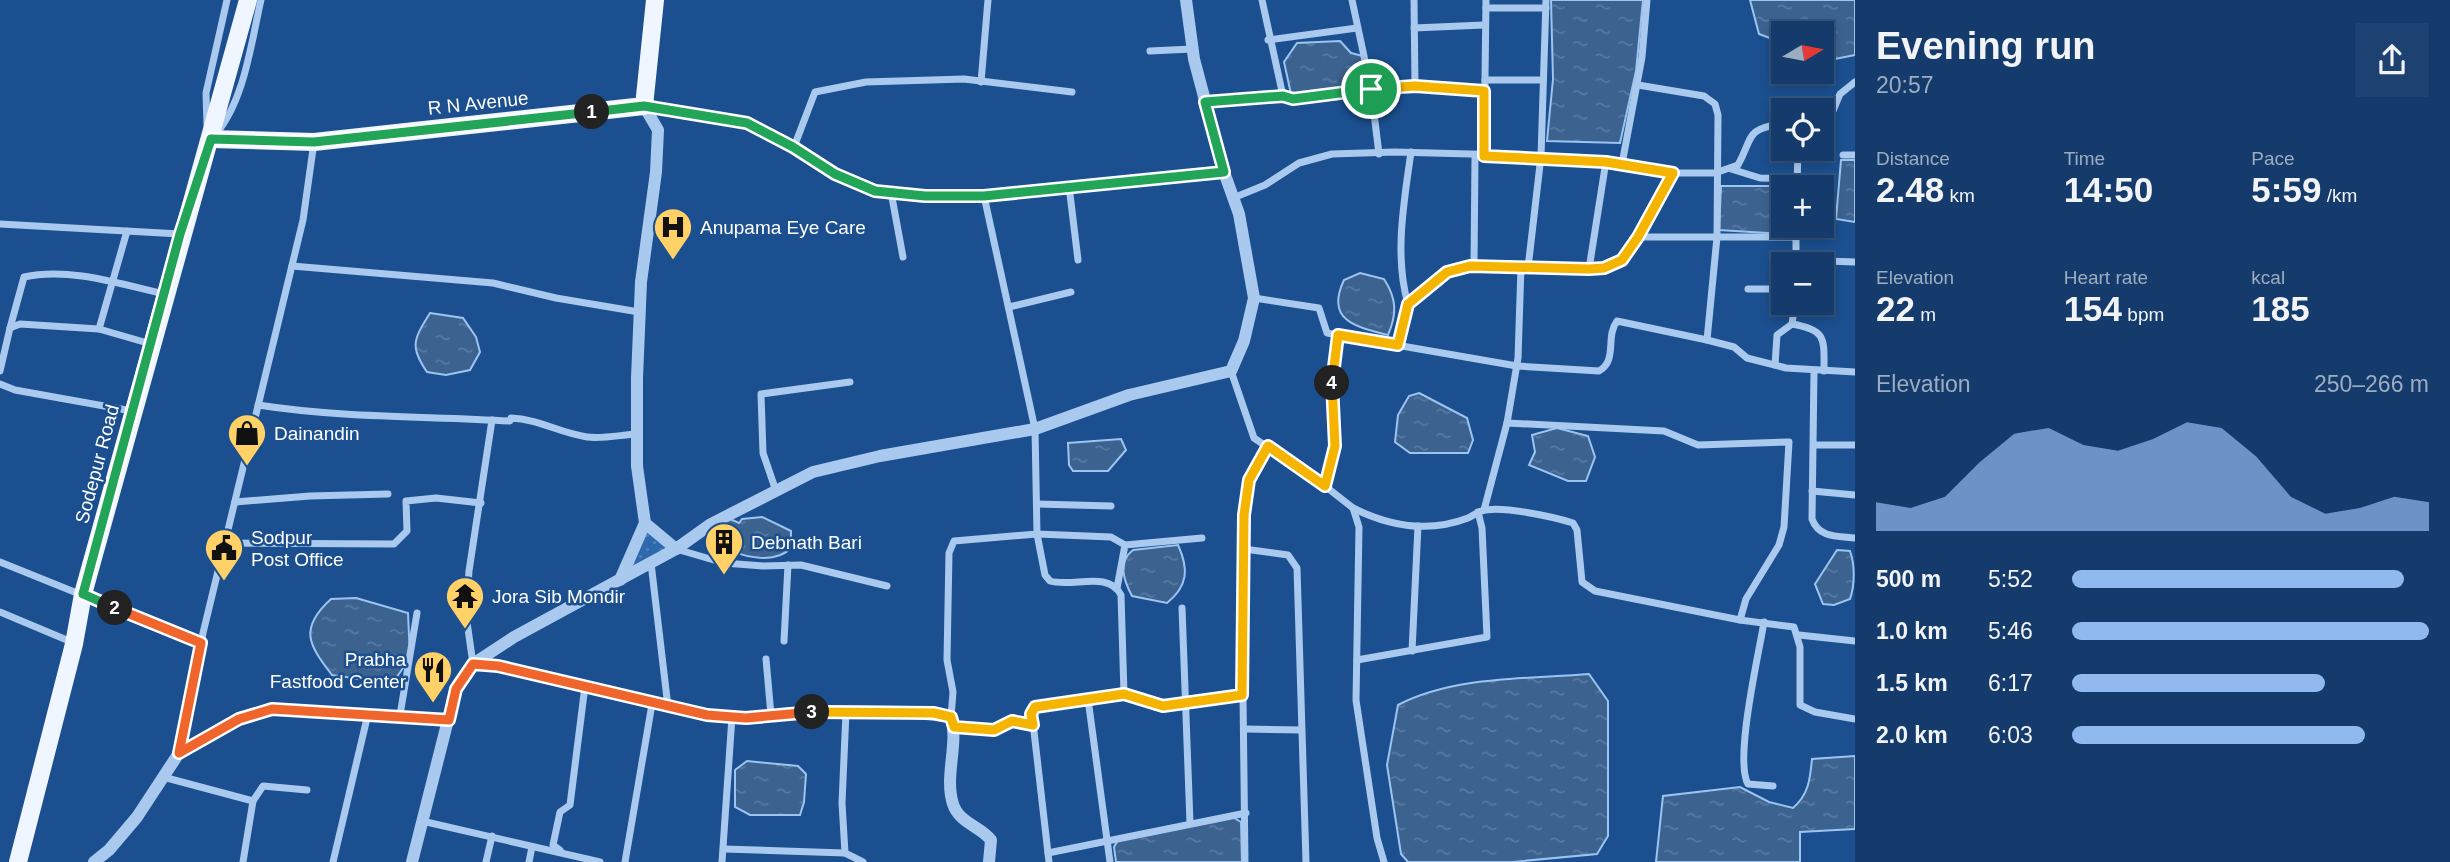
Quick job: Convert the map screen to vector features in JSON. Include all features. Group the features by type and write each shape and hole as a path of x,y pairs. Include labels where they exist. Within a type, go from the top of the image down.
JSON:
{"main road":[{"name":"Sodepur Road","path":"18,862 74,644 83,594 180,234 211,139 248,0"},
{"path":"644,106 654,0"},
{"name":"R N Avenue","path":"211,139 314,142 644,106"}],"street":[{"path":"211,139 207,123 206,93 227,0"},
{"path":"211,139 225,123 243,75 261,0"},
{"path":"981,82 988,0"},
{"path":"1186,0 1192,49 1233,198 1254,298 1244,341 1231,371 1254,438 1353,508 1377,520 1418,526 1442,525 1481,511 1539,514 1573,523 1577,530 1582,582 1595,591 1740,620 1794,627 1799,635 1800,705 1815,712 1855,719"},
{"path":"1262,0 1268,40 1283,96"},
{"path":"1352,0 1371,89 1379,154"},
{"path":"1414,0 1415,86"},
{"path":"1622,164 1638,85 1647,0"},
{"path":"1357,660 1487,637 1481,511 1507,423 1517,366 1524,268 1541,156 1546,4 1486,4 1484,156"},
{"path":"1414,28 1484,25"},
{"path":"1268,40 1356,28"},
{"path":"1150,51 1192,49"},
{"path":"793,147 815,92 866,82 964,79 1072,92"},
{"path":"1485,80 1543,80"},
{"path":"1834,109 1840,94 1855,82"},
{"path":"1638,85 1711,99 1718,115 1715,173 1717,237 1707,340"},
{"path":"1205,102 1283,96 1293,99 1415,86 1484,91"},
{"path":"644,106 747,123 793,147 835,174 875,191 925,196 984,196 1224,172"},
{"path":"620,580 645,523 639,494 637,434 639,312 658,130 644,106"},
{"path":"1233,198 1317,156 1411,152 1541,156 1622,164 1673,173 1715,173 1738,165 1750,136 1771,126"},
{"path":"94,862 109,850 137,817 179,753 201,643 303,219 314,142"},
{"path":"1398,345 1408,304 1401,283 1411,152"},
{"path":"1843,155 1855,155"},
{"path":"1474,267 1475,156"},
{"path":"1589,269 1606,162"},
{"path":"1731,169 1771,179"},
{"path":"1408,304 1447,272 1474,267 1604,268 1622,260 1638,237 1673,173"},
{"path":"1069,186 1078,260"},
{"path":"891,192 902,257"},
{"path":"984,196 1035,429 1037,534 1045,575 1050,581 1105,581 1117,588 1121,595 1124,694"},
{"path":"0,224 180,234"},
{"path":"99,329 127,231"},
{"path":"1638,237 1771,237"},
{"path":"1834,262 1855,262"},
{"path":"292,266 493,283 555,298 639,312"},
{"path":"0,371 23,277 69,276 164,294"},
{"path":"1748,289 1771,289"},
{"path":"1009,307 1072,292"},
{"path":"1254,298 1311,304 1322,313 1327,333 1517,366 1600,371 1607,366 1610,359 1611,332 1617,321 1734,347 1747,358 1775,365 1814,371 1855,372"},
{"path":"1775,365 1777,335 1792,324 1793,315"},
{"path":"10,328 20,324 99,329 151,344"},
{"path":"1792,324 1815,329 1820,334 1824,341 1824,371"},
{"path":"1325,486 1335,446 1331,387 1338,335"},
{"path":"412,862 456,689 473,664 514,637 676,549 711,524 813,472 1035,429 1129,395 1231,371"},
{"path":"1814,371 1812,491 1815,528 1824,535 1855,538"},
{"path":"776,492 763,453 761,394 850,382"},
{"path":"0,384 15,390 133,411"},
{"path":"258,405 304,412 492,421 531,418 552,428 589,438 637,434"},
{"path":"473,664 466,615 469,571 492,421"},
{"path":"1507,423 1664,431 1698,445 1789,442 1784,527 1779,545 1746,598 1740,620"},
{"path":"1814,445 1855,445"},
{"path":"1245,862 1242,695 1244,549 1249,480 1268,446"},
{"path":"1812,491 1855,495"},
{"path":"235,502 388,494"},
{"path":"225,543 394,544 407,531 406,501 436,498 481,503"},
{"path":"1037,504 1111,506"},
{"path":"1353,508 1359,527 1356,700 1377,838 1384,862"},
{"path":"645,523 676,549 724,563 801,565 887,586"},
{"path":"1412,650 1418,526"},
{"path":"989,862 991,840 984,831 965,822 953,804 953,692 947,660 948,553 954,541 1037,534 1111,537 1125,545 1202,538"},
{"path":"1117,588 1125,545"},
{"path":"1244,549 1288,555 1297,568 1306,862"},
{"path":"0,562 201,643"},
{"path":"651,563 668,708"},
{"path":"784,641 788,565"},
{"path":"1182,608 1190,824"},
{"path":"0,612 74,644"},
{"path":"400,715 418,613"},
{"path":"1764,622 1749,710 1744,769 1748,784 1773,786"},
{"path":"1799,635 1855,641"},
{"path":"765,659 771,716"},
{"path":"473,664 498,666 668,708 732,717 821,711 911,712 994,730 1012,721 1033,725"},
{"path":"564,853 553,845 559,812 570,805 586,686"},
{"path":"1049,862 1031,714 1035,707 1124,694 1153,705 1242,695"},
{"path":"1088,699 1110,862"},
{"path":"625,862 652,704"},
{"path":"179,753 239,719 272,709 449,720"},
{"path":"845,853 842,803 846,712"},
{"path":"334,862 368,714"},
{"path":"722,862 732,717"},
{"path":"1244,729 1301,730"},
{"path":"163,777 253,801"},
{"path":"243,862 253,801 263,786 307,790"},
{"path":"1048,852 1246,813"},
{"path":"422,821 595,861"},
{"path":"486,862 492,836"},
{"path":"528,862 532,847"},
{"path":"724,849 845,853 863,862"}],"shaded area":[{"path":"646,529 672,549 628,574"}],"water":[{"path":"1551,0 1643,0 1636,71 1620,143 1547,141 1553,79"},
{"path":"1750,0 1855,0 1855,55 1834,59 1834,21 1771,21 1771,38 1759,34"},
{"path":"1340,41 1351,53 1363,56 1369,87 1305,101 1291,94 1284,62 1297,43"},
{"path":"1841,160 1855,160 1855,222 1836,219"},
{"path":"1721,186 1771,186 1771,233 1719,230"},
{"path":"1360,273 1384,279 1388,286 1394,307 1388,335 1355,325 1341,313 1338,304 1344,280"},
{"path":"430,313 463,318 476,337 480,352 470,370 446,375 427,372 418,355 416,342"},
{"path":"1419,393 1467,418 1473,440 1468,453 1410,453 1395,442 1398,415 1409,396"},
{"path":"1557,428 1588,436 1595,457 1586,481 1568,481 1529,465 1535,452 1532,435"},
{"path":"1121,439 1126,450 1108,471 1073,471 1069,465 1068,443"},
{"path":"762,517 791,531 791,548 775,557 766,558 746,556 719,545 715,531 728,518 739,523 742,519"},
{"path":"1178,545 1185,569 1183,584 1174,597 1167,603 1132,596 1124,572 1128,555 1133,550"},
{"path":"1837,550 1850,551 1854,568 1852,593 1850,599 1834,605 1823,604 1815,584"},
{"path":"356,598 408,613 410,658 392,684 332,675 313,646 311,628 321,610 331,599"},
{"path":"1589,674 1608,701 1608,836 1597,854 1512,862 1408,862 1401,854 1387,765 1398,705 1443,689 1491,680"},
{"path":"1855,756 1855,829 1800,832 1800,862 1656,862 1663,796 1740,787 1769,802 1793,808 1806,792 1812,759"},
{"path":"747,761 798,766 806,774 800,815 750,815 735,807 735,770"},
{"path":"1231,816 1241,822 1242,862 1116,862 1114,847 1120,837"}],"place":[{"name":"Anupama Eye Care","path":"673,261"},
{"name":"Dainandin","path":"247,467"},
{"name":"Debnath Bari","path":"724,576"},
{"name":"Sodpur Post Office","path":"224,582"},
{"name":"Jora Sib Mondir","path":"465,630"},
{"name":"Prabha Fastfood Center","path":"433,704"}],"route":[{"path":"1415,86 1484,91 1484,156 1541,156 1606,162 1673,173 1628,253 1614,264 1589,269 1470,266 1447,272 1413,297 1408,304 1398,345 1338,335 1331,387 1335,446 1325,486 1268,446 1249,480 1244,515 1242,695 1163,706 1124,694 1088,699 1035,707 1031,714 1033,725 1012,721 994,730 954,727 951,717 934,713 821,711 746,718 707,715 498,666 473,664 456,689 449,720 310,709 272,709 239,719 179,753 201,643 83,594 180,234 211,139 314,142 644,106 747,123 793,147 835,174 875,191 925,196 984,196 1224,172 1205,102 1283,96 1293,99 1371,89 1415,86"}]}
